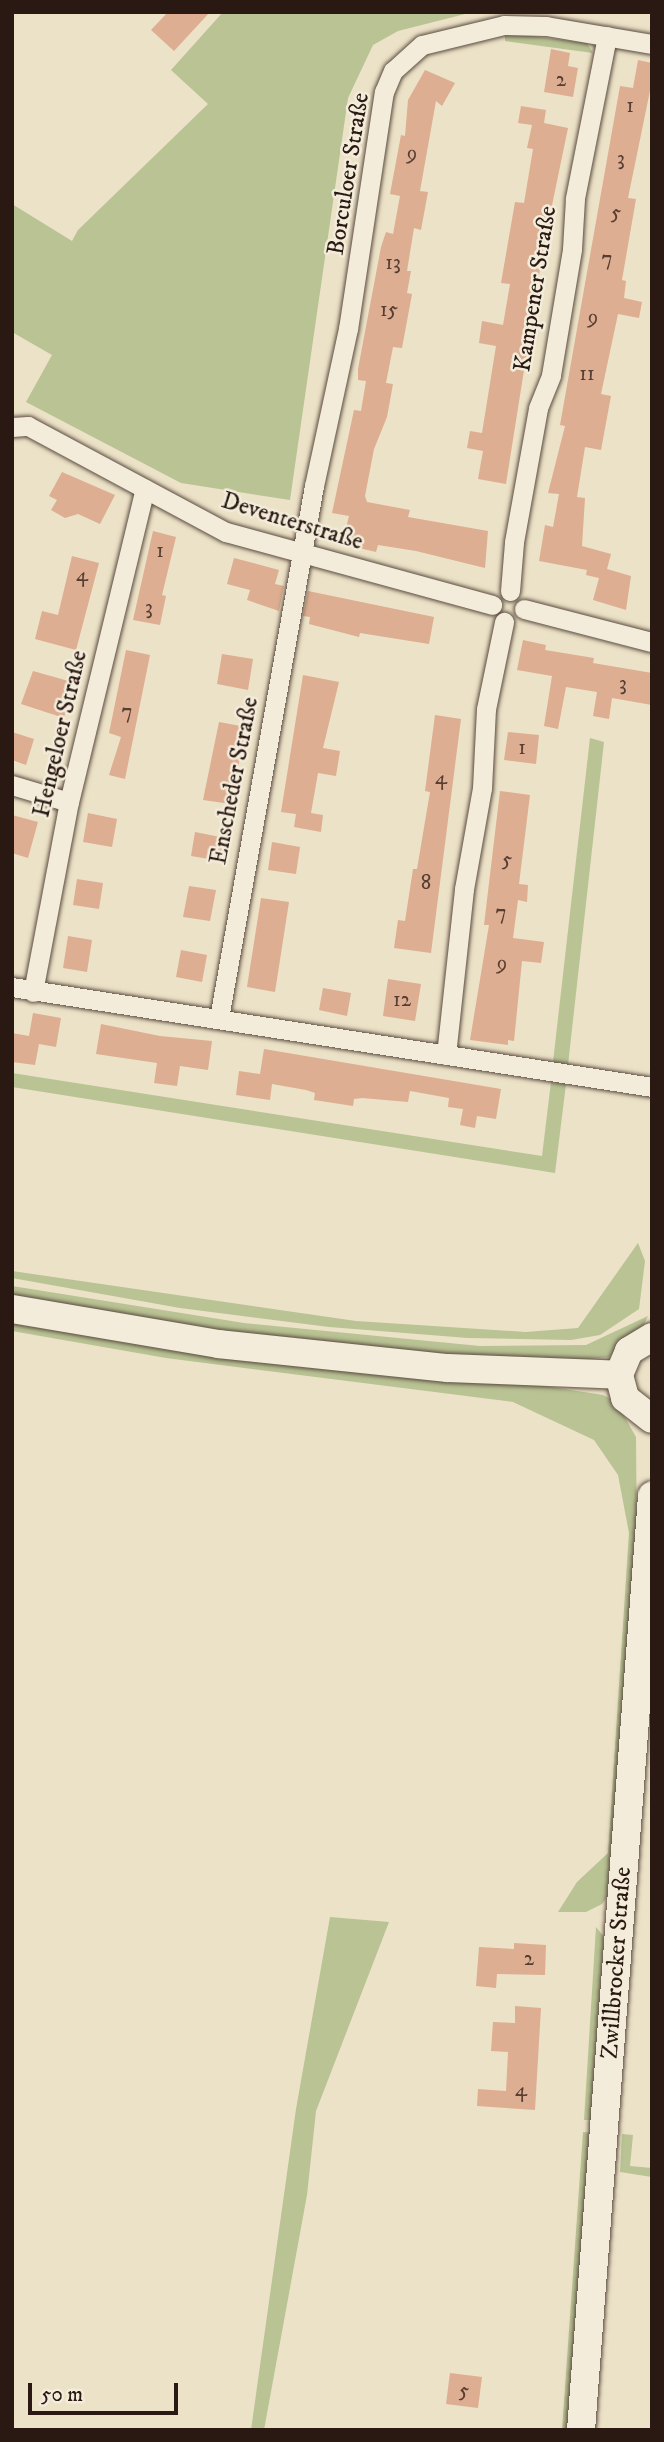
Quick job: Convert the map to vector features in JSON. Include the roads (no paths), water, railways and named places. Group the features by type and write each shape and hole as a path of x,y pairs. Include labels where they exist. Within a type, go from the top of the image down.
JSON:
{"main road":[{"path":"12,1309 245,1347 448,1368 620,1375"},
{"path":"652,1337 629,1351 620,1375 625,1398 652,1419"},
{"name":"Zwillbrocker Straße","path":"581,2430 652,1496"}],"street":[{"name":"Borculoer Straße","path":"304,554 324,428 353,305 362,218 384,92 393,71 422,45 443,37 548,19 607,36 652,44"},
{"name":"Kampener Straße","path":"510,591 517,529 538,408 551,375 572,250 575,198 607,36"},
{"name":"Deventerstraße","path":"12,427 29,426 226,532 492,605"},
{"name":"Hengeloer Straße","path":"33,992 68,802 145,489"},
{"name":"Enscheder Straße","path":"219,1018 223,976 304,554"},
{"path":"510,591 522,599 524,609 514,622 504,622 495,617 492,605 499,593 510,591"},
{"path":"524,609 652,642"},
{"path":"446,1055 464,889 482,788 486,709 504,622"},
{"path":"12,785 68,802"},
{"path":"12,987 83,1000 219,1018 276,1032 652,1087"}]}
